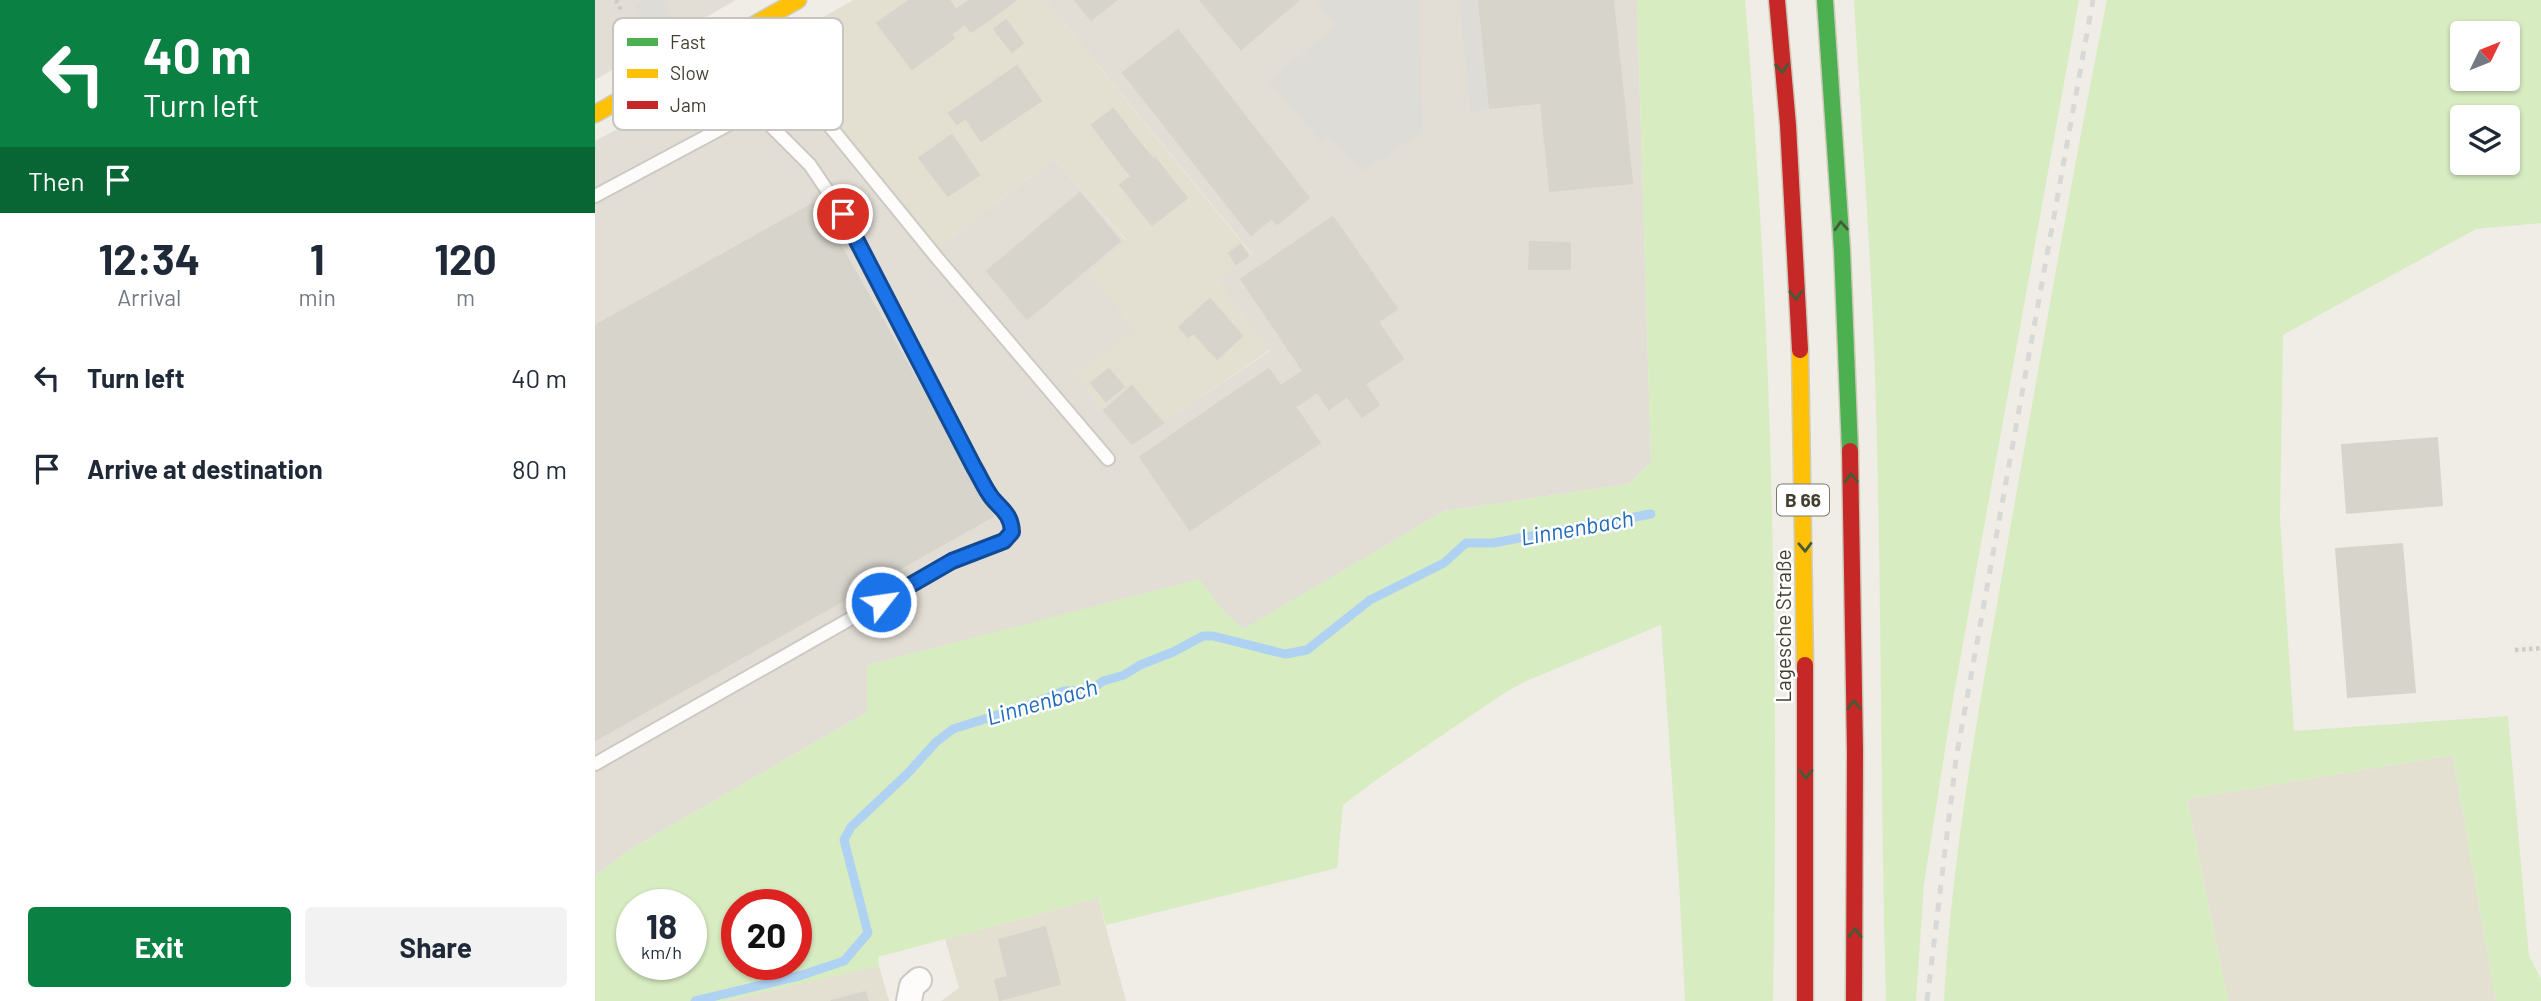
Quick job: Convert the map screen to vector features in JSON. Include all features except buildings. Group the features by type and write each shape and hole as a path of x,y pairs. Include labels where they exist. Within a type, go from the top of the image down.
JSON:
{"main road":[{"path":"766,18 797,0"},
{"name":"Lagesche Straße","path":"1777,0 1795,262 1806,584 1805,1001"},
{"name":"B 66","path":"1825,0 1848,362 1853,585 1854,1001"},
{"path":"595,114 613,104"}],"lane":[{"path":"595,196 718,130"},
{"path":"595,764 952,561 1004,541 1012,532 1011,521 1004,509 994,501 974,467 843,214 810,165 775,130"},
{"path":"834,130 1108,459"}],"path":[{"path":"616,0 622,12"},
{"path":"2515,650 2541,648"}],"shaded area":[{"path":"595,0 736,0 704,18 613,18 613,70 595,80"},
{"path":"646,0 663,0 672,18 641,18 635,5"},
{"path":"853,0 1045,0 1253,256 1217,281 1270,350 1132,444 1072,373 1089,274 1126,240 1054,159 927,256 820,130 843,130 843,18 822,18"},
{"path":"1045,0 1637,0 1651,462 1629,484 1444,511 1243,630 1221,608 867,712 629,850 595,876 595,141 616,130 820,130 927,256 1054,159 1126,241 1089,274 1136,331 1073,373 1132,443 1270,351 1217,281 1253,255"},
{"path":"1316,0 1419,0 1423,133 1361,171 1331,136 1321,142 1269,81 1335,26"},
{"path":"1459,0 1479,0 1490,108 1471,112"},
{"path":"2453,755 2496,1001 2228,1001 2187,799"},
{"path":"1098,898 1126,1001 941,1001 959,988 945,939"},
{"path":"879,966 889,1001 725,1001 849,972"}],"green space":[{"path":"1637,0 1745,0 1762,250 1772,500 1775,751 1773,1001 1685,1001 1661,625 1526,681 1376,780 1343,805 1337,868 1106,925 1098,898 878,957 879,966 725,1001 595,1001 595,876 629,850 867,712 867,665 1199,579 1221,608 1243,629 1444,511 1629,484 1651,462"},
{"path":"1854,0 2079,0 1953,699 1924,884 1916,1001 1886,1001 1875,376"},
{"path":"2107,0 2541,0 2541,223 2476,229 2283,335 2280,519 2294,731 2508,716 2529,956 2541,979 2541,1001 2496,1001 2453,755 2187,799 2228,1001 1944,1001 1954,885 1978,712"}],"waterway":[{"name":"Linnenbach","path":"695,1001 799,976 844,961 868,933 844,840 851,827 909,772 936,742 953,729 1064,691 1090,691 1103,681 1124,675 1203,636 1213,636 1285,654 1307,650 1370,600 1444,563 1466,543 1493,543 1651,514"}],"railway":[{"path":"1927,1001 1956,759 2093,0"}],"traffic: fast":[{"path":"1825,0 1842,250 1850,451"}],"traffic: slow":[{"path":"766,18 798,0"},
{"path":"595,114 613,104"},
{"path":"1800,350 1805,665"}],"traffic: jam":[{"path":"1777,0 1788,125 1800,350"},
{"path":"1850,451 1855,751 1854,1001"},
{"path":"1805,665 1805,1001"}],"route":[{"path":"843,214 974,467 994,501 1004,509 1011,521 1012,532 1004,541 952,561 881,602"}]}
